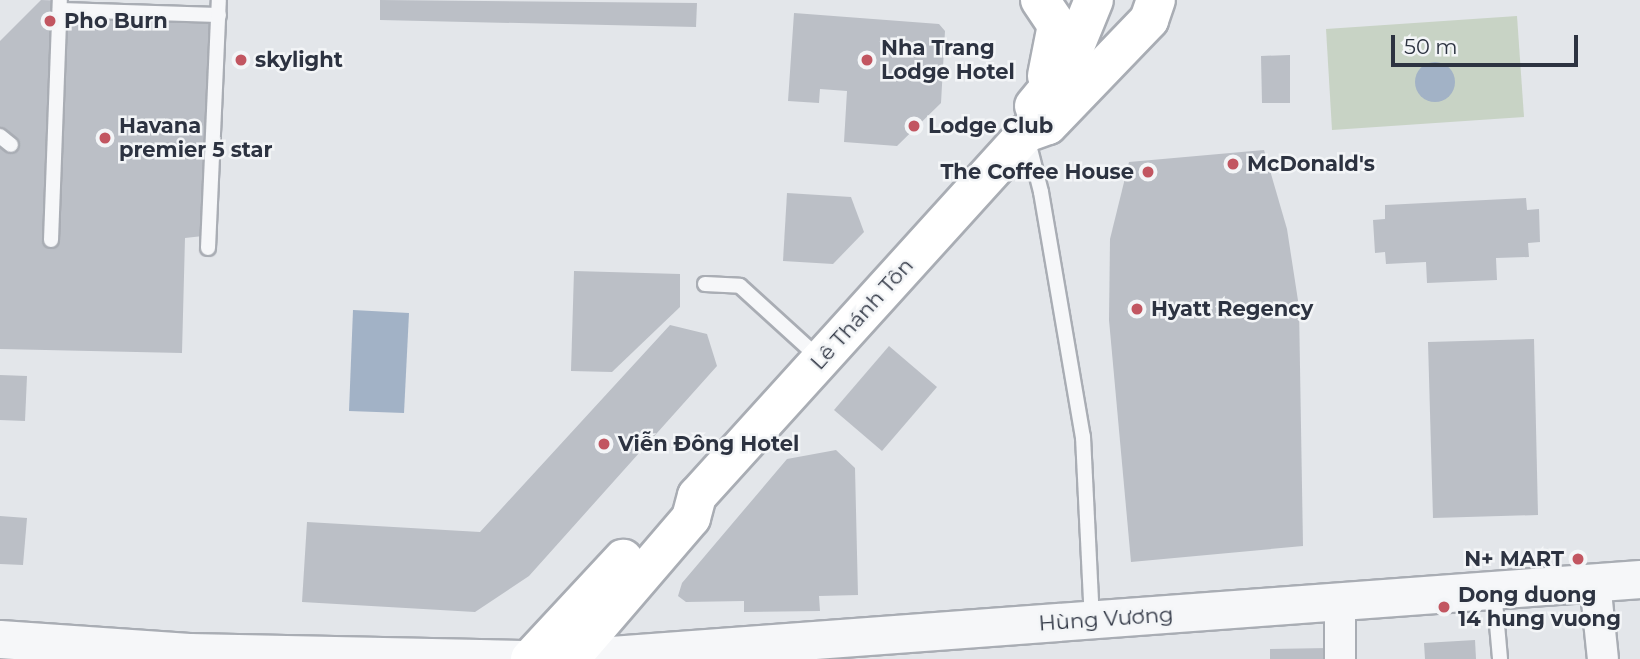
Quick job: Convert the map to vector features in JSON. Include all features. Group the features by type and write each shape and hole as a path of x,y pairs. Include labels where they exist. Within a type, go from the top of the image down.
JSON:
{"main road":[{"path":"1033,115 1053,60 1057,25 1040,0"},
{"name":"Lê Thánh Tôn","path":"552,659 691,518 697,496 821,360 1033,115 1067,66 1094,0"},
{"name":"Lê Thánh Tôn","path":"1033,115 1048,125 1160,7"}],"street":[{"name":"Hùng Vương","path":"552,659 693,654 1092,620 1640,579"},
{"path":"1595,582 1603,659"},
{"path":"1340,602 1340,659"},
{"path":"0,639 189,652 522,659"}],"lane":[{"path":"51,240 60,5 219,7 208,248"},
{"path":"1033,115 1041,192 1083,437 1092,620"},
{"path":"705,284 740,286 821,360"},
{"path":"1494,589 1500,659"}],"green space":[{"path":"1517,16 1524,117 1332,130 1326,29"}],"water":[{"path":"1435,62 1449,68 1455,82 1449,96 1435,102 1421,96 1415,82 1421,68"},
{"path":"353,310 409,313 404,413 349,411"}],"building":[{"name":"Havana premier 5 star","path":"41,0 209,6 212,235 185,238 182,353 0,349 0,41"},
{"path":"380,0 697,3 696,27 380,20"},
{"name":"Nha Trang Lodge Hotel","path":"794,13 939,24 945,31 941,103 897,146 844,142 847,91 820,89 819,103 788,101"},
{"path":"1290,55 1290,103 1262,103 1261,56"},
{"path":"1264,150 1287,229 1299,307 1303,546 1131,562 1109,320 1110,239 1129,162"},
{"path":"787,193 851,197 864,232 833,264 783,261"},
{"path":"1526,198 1527,210 1539,209 1540,242 1528,243 1529,257 1496,258 1497,280 1427,283 1426,262 1386,264 1385,252 1375,253 1373,220 1385,219 1385,205"},
{"path":"574,271 680,274 680,307 612,372 571,371"},
{"name":"Viễn Đông Hotel","path":"670,325 707,334 717,366 529,576 475,612 302,602 307,522 480,532"},
{"path":"1534,339 1538,515 1433,518 1428,342"},
{"path":"889,346 937,387 882,451 834,410"},
{"path":"0,375 27,376 25,421 0,420"},
{"path":"836,450 855,468 858,595 819,596 820,611 744,612 744,601 686,602 678,596 682,583 787,459"},
{"path":"0,516 27,518 23,565 0,564"},
{"path":"1475,640 1476,659 1425,659 1424,643"},
{"path":"1328,648 1328,659 1270,659 1270,649"}],"place":[{"name":"Pho Burn","path":"50,21"},
{"name":"skylight","path":"241,60"},
{"name":"Nha Trang Lodge Hotel","path":"867,60"},
{"name":"Lodge Club","path":"914,126"},
{"name":"Havana premier 5 star","path":"105,138"},
{"name":"McDonald's","path":"1233,164"},
{"name":"The Coffee House","path":"1148,172"},
{"name":"Hyatt Regency","path":"1137,309"},
{"name":"Viễn Đông Hotel","path":"604,444"},
{"name":"N+ MART","path":"1578,559"},
{"name":"Dong duong 14 hung vuong","path":"1444,607"}]}
